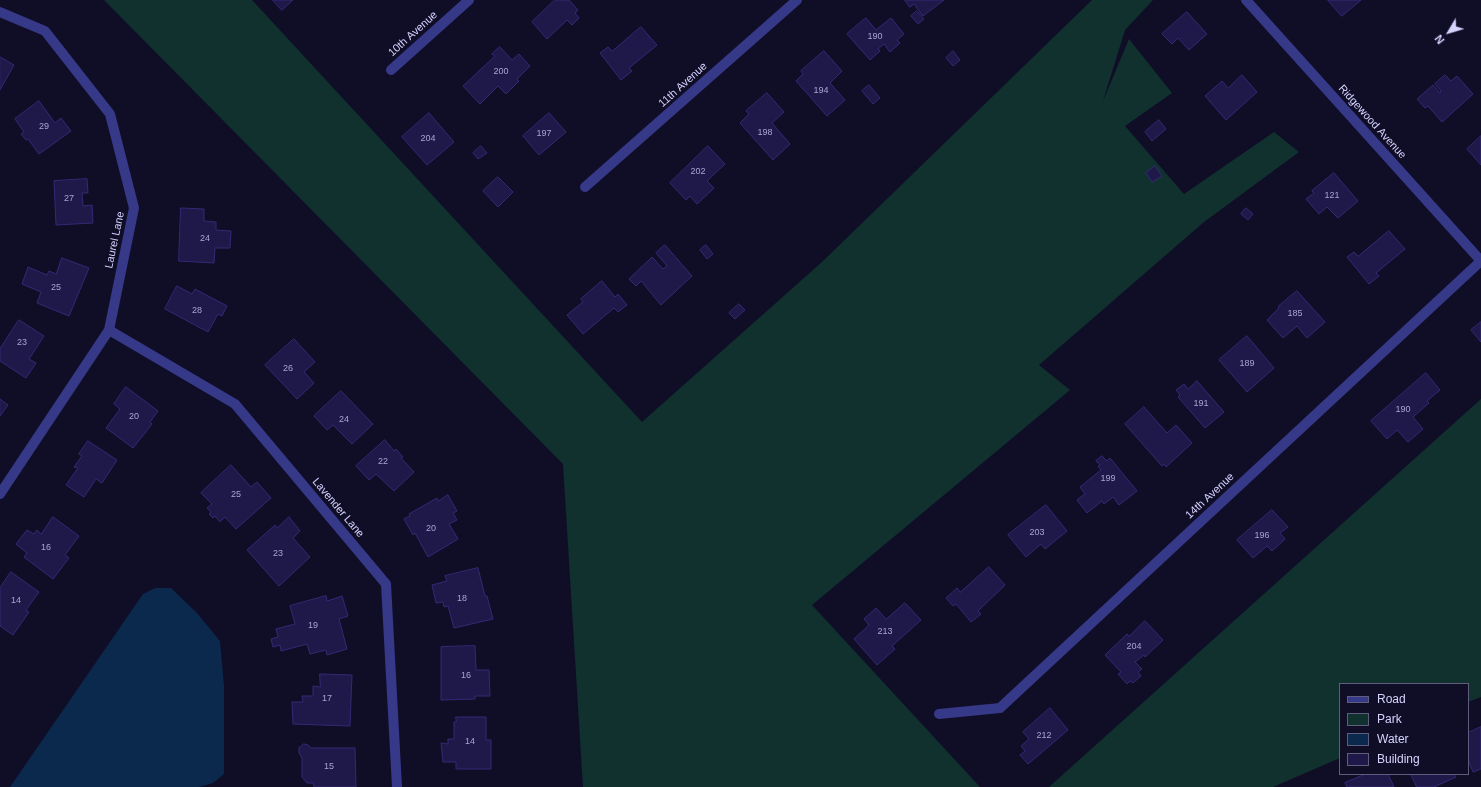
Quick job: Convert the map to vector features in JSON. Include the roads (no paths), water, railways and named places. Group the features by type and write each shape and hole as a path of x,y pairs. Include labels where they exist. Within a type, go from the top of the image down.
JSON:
{"street":[{"name":"10th Avenue","path":"391,70 469,0"},
{"name":"11th Avenue","path":"585,187 797,0"},
{"name":"Ridgewood Avenue","path":"1246,0 1481,261"},
{"name":"Laurel Lane","path":"0,12 45,31 110,114 134,208 109,330 0,494"},
{"name":"14th Avenue","path":"939,714 1000,708 1481,261"},
{"name":"Lavender Lane","path":"109,330 235,404 386,584 397,787"}],"water":[{"path":"155,588 171,588 197,613 220,641 224,686 224,774 213,783 199,787 10,787 143,594"}]}
